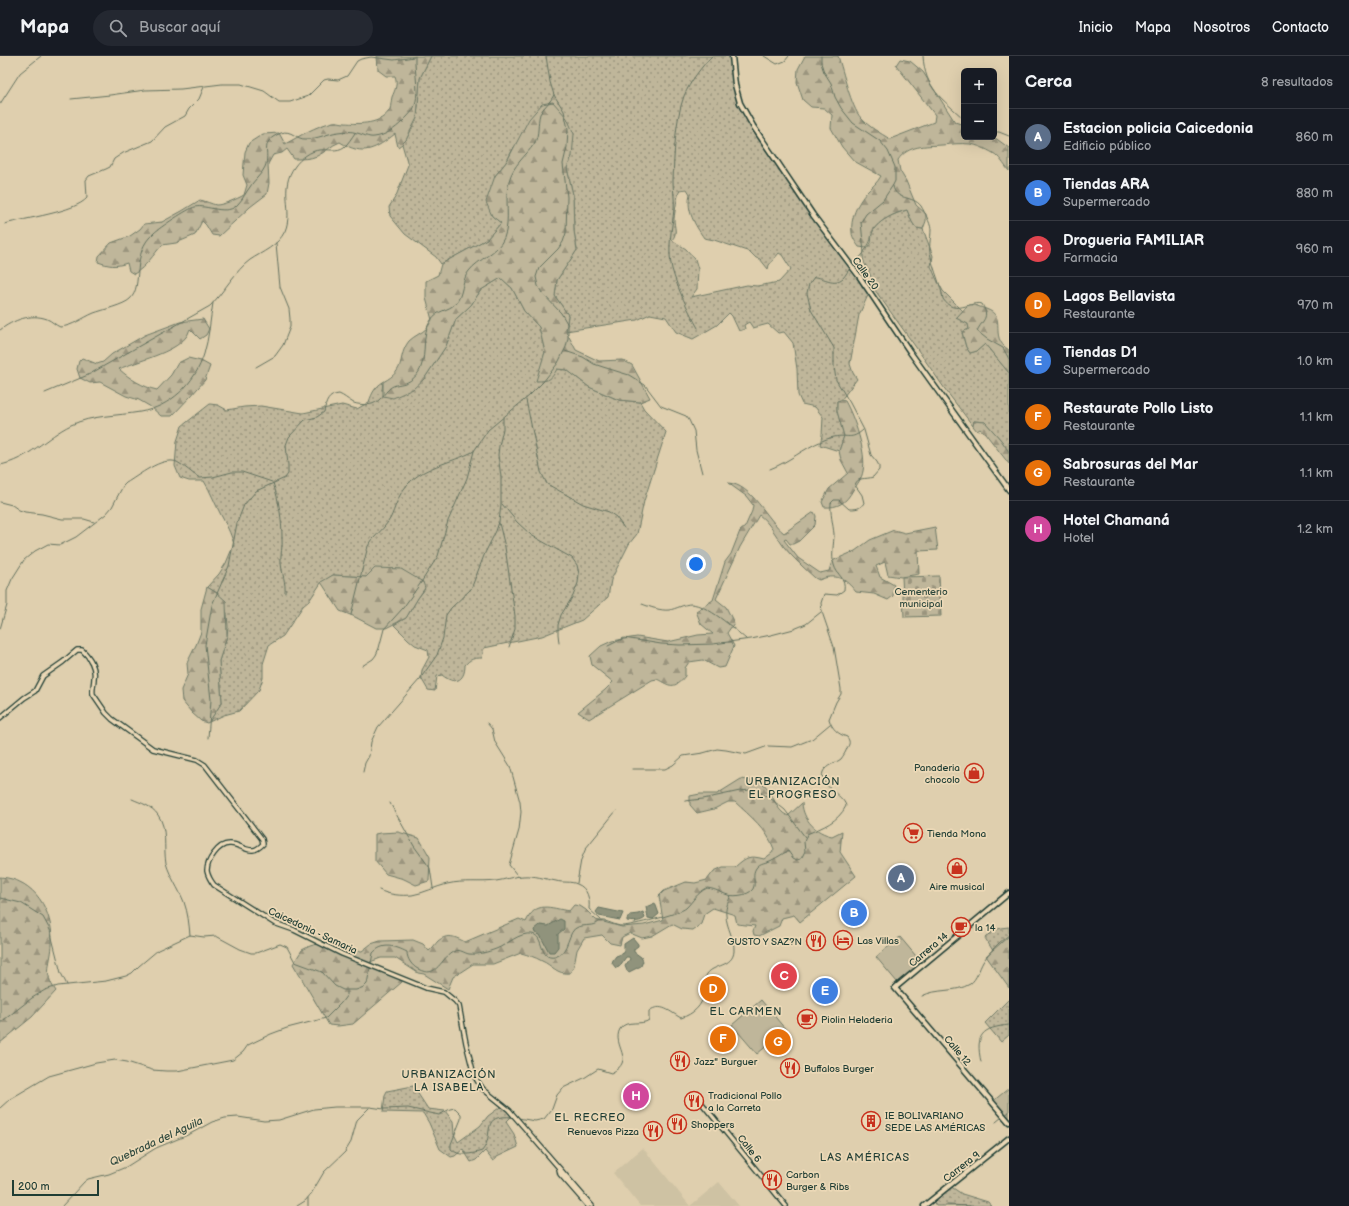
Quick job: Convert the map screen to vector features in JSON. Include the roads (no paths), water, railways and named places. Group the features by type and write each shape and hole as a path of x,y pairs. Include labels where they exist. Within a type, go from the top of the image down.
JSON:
{"main road":[{"name":"Calle 20","path":"732,56 735,85 740,102 753,126 813,215 859,276 910,352 1009,490"},
{"name":"Carrera 14","path":"894,988 1009,893"},
{"name":"Calle 12","path":"894,988 1009,1122"},
{"name":"Carrera 9","path":"924,1206 1009,1138"}],"street":[{"name":"Caicedonia - Samaria","path":"0,718 35,691 43,676 77,650 82,650 94,667 95,674 93,694 106,713 153,749 197,760 205,765 262,839 263,844 255,850 228,843 218,848 208,867 209,876 214,885 274,922 294,930 342,954 426,988 444,992 455,1001 459,1006 466,1043 474,1075 478,1082 483,1089 509,1110 559,1169"},
{"name":"Calle 6","path":"700,1101 786,1206"},
{"path":"559,1169 560,1174 588,1206"},
{"path":"559,1169 564,1172 592,1206"}],"waterway":[{"path":"0,104 20,73 41,56"},
{"path":"0,330 22,318 29,317 41,317 60,327 65,326 130,299 136,286 142,250 154,233 181,214 195,207 223,210 234,208 264,170 267,144 274,136 285,132 291,133 303,139 310,139 346,131 372,137 386,134 400,124 413,110 417,98 415,56"},
{"path":"362,666 373,659 376,655 384,629 403,608 438,556 448,521 467,478 474,451 488,430 529,396 543,382 558,363 566,347 568,325 561,313 542,293 538,286 536,277 539,268 558,249 563,242 566,233 567,197 563,164 567,147 568,129 564,111 554,95 550,82 546,56"},
{"path":"698,328 680,292 672,269 670,239 674,206 674,160 677,127 684,96 689,85 712,56"},
{"path":"764,56 777,64 785,61 789,56"},
{"path":"821,56 821,63 824,72 831,83 835,97 841,108 853,123 880,141 888,151 895,167 895,181 893,185 883,200 866,214 861,222 864,253 853,265"},
{"path":"923,56 924,68 931,85 942,99 961,116"},
{"path":"71,99 145,90 181,89 222,84 241,84 264,91 279,102 290,102 308,96 324,80 338,80 347,76 357,61 361,59 371,57 394,60 414,57"},
{"path":"5,224 61,211 81,203 87,198 86,180 89,176 110,167 114,159 123,153 152,141 165,127 185,116 189,109 199,99 204,87"},
{"path":"208,738 211,700 205,645 212,605 229,566 237,523 244,505 256,491 285,478 288,474 286,445 289,437 305,420 317,417 324,412 330,397 339,394 356,404 372,404 380,399 395,385 408,382 417,375 423,361 426,331 431,320 436,314 455,304 460,296 466,275 477,263 493,252 504,238 507,224 507,195 511,175 513,170 534,144 537,136 540,114 554,95"},
{"path":"997,132 1009,136"},
{"path":"45,393 88,375 210,306 245,264 274,245 282,236 285,231 288,215 288,183 290,175 297,163 306,155 317,150 341,149 347,144 355,133"},
{"path":"893,186 894,191 897,194 918,203 928,220 931,229 930,254 943,299 953,307 963,307 978,303 982,304 986,316 977,331 987,339 1003,348 1009,359"},
{"path":"256,367 275,356 283,345 290,327 289,309 280,287 276,243"},
{"name":"Quebrada del Aguila","path":"0,1023 32,998 45,990 58,986 106,981 126,976 132,973 158,950 190,935 204,937 216,936 240,949 251,953 256,953 280,944 287,947 295,962 322,972 335,986 343,990 356,990 367,984 373,953 381,947 389,946 407,952 409,960 412,964 416,968 425,972 435,970 450,954 455,951 469,954 483,953 496,949 522,935 527,934 536,936 539,939 546,955 555,957 560,955 566,947 572,932 578,927 594,925 600,921 606,921 622,926 665,916 686,908 698,894 707,888 728,895 743,895 753,889 754,872 759,865 788,851 793,858 797,860 801,859 805,851 804,842 807,834 834,820 843,812 846,806 841,798 824,782 822,777 824,770 841,759 849,745 849,740 847,737 838,733 830,723 829,719 841,694 841,689 834,647 822,612 821,603 824,594 837,595 844,590 843,579 835,569 833,561 834,534 831,503 834,500 839,500 849,509 859,508 864,503 862,495 855,485 856,482 860,479 873,477 879,470 877,462 871,455 864,430 836,380 834,348 811,310 807,293 809,284 814,277 833,281 840,280 851,267"},
{"path":"0,465 28,453 71,425 87,419 140,412 161,405 171,399 188,384 200,365 207,342 213,303"},
{"path":"565,351 583,357 594,364 629,375 645,385 661,406 686,416 694,431 696,450 702,473"},
{"path":"526,400 541,472 547,484 583,504 609,512 616,517 624,528"},
{"path":"363,772 365,763 369,756 371,742 378,727 420,679 437,655 443,638 446,615 451,608 471,589 485,553 496,531 499,522 501,504 501,477 498,455 503,429 503,418"},
{"path":"770,469 784,463 809,447 824,440 839,436 852,436 863,430"},
{"path":"351,615 368,546 388,522 404,489 418,475 427,470 474,451"},
{"path":"0,629 7,605 7,591 12,579 24,560 35,551 48,544 60,545 76,537 106,514 112,507 126,483 157,464 171,461 177,462 200,478 213,477 232,472 242,472 272,482"},
{"path":"273,483 281,517 281,560 285,593"},
{"path":"0,502 12,505 25,512 62,519 84,519 94,522"},
{"path":"502,504 517,522 531,535 572,558 577,565 579,574 578,583 573,596 561,615 558,625 559,643"},
{"path":"499,523 505,547 515,616 515,629 509,647"},
{"path":"642,604 666,610 688,604 698,605 720,618 746,639"},
{"path":"608,646 624,638 661,644 680,645 713,644 751,639 794,629 806,624 821,612"},
{"path":"487,723 492,729 495,742 510,766 520,802 521,812 519,830 509,865 517,875"},
{"path":"632,769 665,769 673,765 683,756 717,749 746,754 768,746 792,747 812,739 830,724"},
{"path":"685,801 703,799 740,791 750,790 759,792 770,798 785,810 805,837"},
{"path":"132,799 153,809 161,820 164,832 166,863 184,902 190,935"},
{"path":"390,803 414,846 430,868 433,888"},
{"path":"577,883 581,860 586,848 616,811"},
{"path":"379,890 395,895 412,895 453,883 496,881 519,876 535,877 559,882 575,883 581,886 588,895 589,909 601,920"},
{"name":"Quebrada del Aguila","path":"518,1118 535,1121 544,1119 552,1109 557,1095 563,1088 584,1078 598,1069 611,1073 618,1068 622,1063 623,1058 618,1041 618,1035 620,1029 626,1024 646,1022 649,1020 649,1011 653,1008 658,1007 665,1009 681,1018 697,1009 702,1001 707,974 714,968 727,963 733,956 734,946 726,920 729,896"},
{"path":"0,898 21,903 43,917 50,930 61,973 67,985"},
{"path":"922,996 934,992 958,989 970,984 976,977 988,954 1009,935"},
{"path":"0,1108 10,1099 49,1076 96,1063 115,1060 127,1062 152,1070 177,1071 233,1060 243,1052 248,1045 271,1034 287,1028 326,1018 341,1003 347,995 347,992"},
{"path":"981,1062 979,1045 983,1034 992,1028 1009,1025"},
{"name":"Quebrada del Aguila","path":"62,1206 88,1179 109,1174 126,1167 156,1148 190,1134 212,1122 225,1118 238,1117 264,1121 279,1120 314,1109 335,1107 370,1107 384,1109 408,1108 439,1115 455,1108 461,1114 461,1119 451,1144 451,1149 454,1152 466,1154 482,1151 486,1145 490,1126 495,1119 502,1117 513,1117"},
{"path":"297,1206 305,1201 324,1172 345,1152 351,1142 357,1120 369,1108"},
{"path":"1004,1116 1009,1112"},
{"path":"996,1122 1002,1117"},
{"path":"308,1198 308,1206"},
{"path":"947,1205 970,1206"}],"place":[{"name":"Panaderia chocolo","path":"974,773"},
{"name":"Tienda Mona","path":"913,833"},
{"name":"Aire musical","path":"957,868"},
{"name":"Estacion policia Caicedonia","path":"901,878"},
{"name":"Tiendas ARA","path":"854,913"},
{"name":"la 14","path":"961,927"},
{"name":"Las Villas","path":"843,940"},
{"name":"GUSTO Y SAZ?N","path":"816,941"},
{"name":"Drogueria FAMILIAR","path":"784,976"},
{"name":"Lagos Bellavista","path":"713,989"},
{"name":"Tiendas D1","path":"825,991"},
{"name":"Piolin Heladeria","path":"807,1019"},
{"name":"Restaurate Pollo Listo","path":"723,1039"},
{"name":"Sabrosuras del Mar","path":"778,1042"},
{"name":"Jazz\" Burguer","path":"680,1061"},
{"name":"Buffalos Burger","path":"790,1068"},
{"name":"Hotel Chamaná","path":"636,1096"},
{"name":"Tradicional Pollo a la Carreta","path":"694,1101"},
{"name":"IE BOLIVARIANO SEDE LAS AMÉRICAS","path":"871,1121"},
{"name":"Shoppers","path":"677,1124"},
{"name":"Renuevos Pizza","path":"653,1131"},
{"name":"Carbon Burger & Ribs","path":"772,1180"}],"district":[{"name":"URBANIZACIÓN EL PROGRESO","path":"793,787"},
{"name":"EL CARMEN","path":"746,1011"},
{"name":"URBANIZACIÓN LA ISABELA","path":"449,1080"},
{"name":"EL RECREO","path":"590,1117"},
{"name":"LAS AMÉRICAS","path":"865,1157"}],"park label":[{"name":"Cementerio municipal","path":"921,596"}]}
